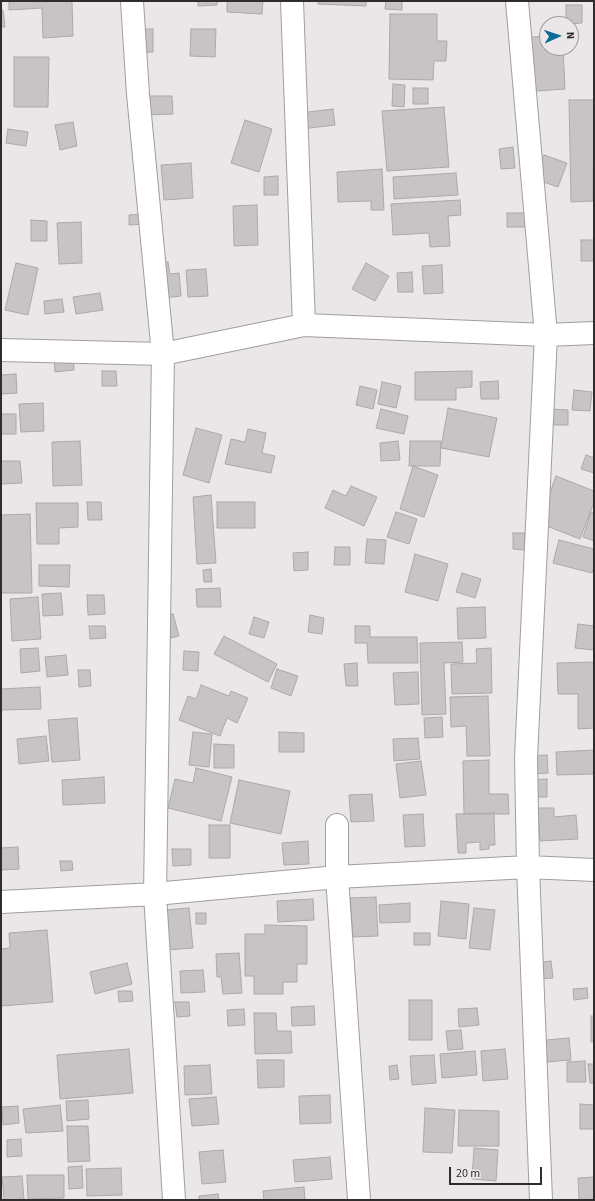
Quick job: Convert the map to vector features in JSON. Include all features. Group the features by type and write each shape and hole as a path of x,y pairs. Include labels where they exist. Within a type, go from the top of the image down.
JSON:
{"street":[{"path":"132,1 138,94 163,354 155,894 174,1200"},
{"path":"292,1 304,325"},
{"path":"517,1 546,335 526,758 528,867 541,1200"},
{"path":"1,350 163,354 304,325 546,335 594,333"},
{"path":"337,825 337,877 359,1200"},
{"path":"1,902 155,894 337,877 528,867 594,870"}],"building":[{"path":"9,1 72,1 73,36 43,38 42,8 9,10"},
{"path":"198,1 217,1 217,5 198,6"},
{"path":"227,1 263,1 262,14 227,12"},
{"path":"318,1 366,1 366,6 318,4"},
{"path":"386,1 402,1 402,10 385,9"},
{"path":"566,5 582,5 582,23 579,23 579,16 566,16"},
{"path":"1,10 3,10 5,27 1,27"},
{"path":"390,14 437,14 437,41 447,41 446,61 434,61 433,80 389,79"},
{"path":"153,29 153,52 130,53 129,30"},
{"path":"191,29 216,29 215,57 190,56"},
{"path":"539,37 539,56 563,56 565,89 523,92 520,38"},
{"path":"14,57 49,57 48,107 14,107"},
{"path":"393,84 405,85 404,107 392,106"},
{"path":"413,88 428,88 428,104 413,104"},
{"path":"147,96 172,96 173,114 147,115"},
{"path":"569,100 594,100 593,201 571,202"},
{"path":"444,107 449,167 387,171 382,111"},
{"path":"333,109 335,125 302,129 300,113"},
{"path":"245,120 272,129 259,172 231,163"},
{"path":"73,122 77,146 60,150 55,125"},
{"path":"8,129 28,132 26,146 6,143"},
{"path":"513,147 515,168 501,169 499,149"},
{"path":"544,155 567,163 558,187 535,179"},
{"path":"191,163 193,198 164,200 161,165"},
{"path":"382,169 384,210 371,210 371,201 338,202 337,172"},
{"path":"456,173 458,195 394,199 393,177"},
{"path":"278,176 278,195 264,195 264,177"},
{"path":"460,200 461,215 448,216 450,246 430,247 429,233 393,235 391,204"},
{"path":"257,205 258,245 234,246 233,206"},
{"path":"507,213 532,213 533,227 507,227"},
{"path":"143,214 144,224 129,225 129,215"},
{"path":"31,220 47,221 47,241 31,241"},
{"path":"81,222 82,263 59,264 57,223"},
{"path":"581,240 594,240 594,261 581,261"},
{"path":"168,262 170,274 179,273 181,296 162,298 158,263"},
{"path":"16,263 38,268 28,315 5,310"},
{"path":"366,263 389,276 375,301 352,289"},
{"path":"442,265 443,293 424,294 422,266"},
{"path":"206,269 208,296 188,297 186,270"},
{"path":"412,272 413,292 398,292 397,273"},
{"path":"100,293 103,310 76,314 73,297"},
{"path":"62,299 64,312 45,314 44,301"},
{"path":"73,356 74,370 55,372 54,357"},
{"path":"102,371 116,371 117,386 102,386"},
{"path":"472,371 472,387 456,388 456,400 415,400 415,372"},
{"path":"16,374 17,393 1,394 1,375"},
{"path":"498,381 499,399 481,399 480,382"},
{"path":"382,382 401,386 396,408 378,404"},
{"path":"360,386 377,390 373,409 356,405"},
{"path":"574,390 592,392 590,411 572,410"},
{"path":"43,403 44,431 21,432 19,404"},
{"path":"448,408 497,418 489,457 441,448"},
{"path":"381,409 408,416 404,434 376,428"},
{"path":"551,409 568,410 568,425 551,425"},
{"path":"1,414 16,414 16,434 1,434"},
{"path":"196,428 222,435 209,483 183,475"},
{"path":"248,429 266,433 262,453 275,456 271,473 225,464 231,439 245,442"},
{"path":"80,441 82,485 53,486 52,442"},
{"path":"398,441 400,460 381,461 380,443"},
{"path":"410,441 441,441 440,466 409,466"},
{"path":"586,455 594,458 594,473 581,469"},
{"path":"1,461 20,461 22,483 1,484"},
{"path":"413,466 438,475 424,517 400,509"},
{"path":"556,476 594,491 594,502 580,539 539,523"},
{"path":"351,486 377,497 364,526 325,508 333,490 346,496"},
{"path":"211,495 216,563 197,564 193,497"},
{"path":"87,502 101,502 102,520 88,520"},
{"path":"217,502 255,502 255,528 217,528"},
{"path":"36,503 78,503 78,527 59,528 59,544 37,544"},
{"path":"396,512 417,519 409,544 387,537"},
{"path":"591,512 594,513 594,541 583,537"},
{"path":"30,514 32,593 1,593 1,515"},
{"path":"513,533 525,533 525,550 513,549"},
{"path":"367,539 386,540 384,564 365,563"},
{"path":"559,540 594,549 594,567 592,573 553,563"},
{"path":"335,547 350,547 350,565 334,565"},
{"path":"308,552 308,570 294,571 293,553"},
{"path":"415,554 448,564 438,601 405,592"},
{"path":"39,565 70,565 69,587 39,586"},
{"path":"211,569 212,582 204,582 203,570"},
{"path":"462,573 481,579 475,598 456,592"},
{"path":"220,588 221,607 197,607 196,589"},
{"path":"61,593 63,615 43,616 42,594"},
{"path":"87,595 104,595 105,614 88,615"},
{"path":"38,597 41,639 12,641 10,599"},
{"path":"485,607 486,638 458,639 457,608"},
{"path":"173,614 179,636 162,640 156,619"},
{"path":"310,615 324,618 322,634 308,632"},
{"path":"254,617 269,622 264,638 249,634"},
{"path":"578,624 594,626 594,650 575,648"},
{"path":"89,626 105,626 106,638 90,639"},
{"path":"355,626 370,626 370,637 417,637 418,663 368,663 367,643 355,643"},
{"path":"224,636 277,664 268,682 214,654"},
{"path":"462,642 463,662 444,663 446,714 422,715 420,643"},
{"path":"38,648 40,671 21,673 20,649"},
{"path":"491,648 492,693 452,694 451,664 477,663 476,649"},
{"path":"184,651 199,652 198,671 183,670"},
{"path":"66,655 68,675 47,677 45,657"},
{"path":"594,662 594,728 578,729 578,694 558,694 557,663"},
{"path":"357,663 358,686 346,686 344,664"},
{"path":"277,669 298,676 291,696 271,688"},
{"path":"78,670 90,670 91,686 79,687"},
{"path":"418,672 419,704 395,705 393,673"},
{"path":"201,685 229,696 231,691 248,698 237,723 227,718 220,736 179,720 188,696 196,699"},
{"path":"40,687 41,709 1,710 1,689"},
{"path":"488,696 490,756 467,756 466,726 451,727 450,697"},
{"path":"442,717 443,737 425,738 424,718"},
{"path":"77,718 80,760 52,762 48,720"},
{"path":"193,732 212,734 209,767 189,765"},
{"path":"279,732 304,733 304,752 279,752"},
{"path":"46,736 49,761 19,764 17,739"},
{"path":"418,738 420,759 394,761 393,739"},
{"path":"214,744 234,745 234,768 214,768"},
{"path":"594,750 594,774 557,775 556,752"},
{"path":"547,755 548,773 532,774 531,756"},
{"path":"489,760 489,794 508,794 509,814 464,814 463,761"},
{"path":"421,761 426,795 400,798 396,764"},
{"path":"196,768 232,777 221,821 168,808 175,779 193,783"},
{"path":"104,777 105,803 63,805 62,780"},
{"path":"547,779 547,797 530,797 529,780"},
{"path":"239,780 290,791 281,834 230,823"},
{"path":"372,794 374,821 351,822 349,795"},
{"path":"538,808 554,808 554,817 576,815 578,839 540,841"},
{"path":"494,813 495,845 489,845 489,849 480,850 480,842 466,843 466,853 458,853 456,814"},
{"path":"423,814 425,846 405,847 403,815"},
{"path":"209,825 230,825 230,858 209,858"},
{"path":"308,841 309,864 284,865 282,843"},
{"path":"18,847 19,869 1,870 1,848"},
{"path":"172,849 191,849 191,865 173,866"},
{"path":"60,861 72,861 73,870 61,871"},
{"path":"376,897 378,936 353,937 350,898"},
{"path":"313,899 314,920 278,922 277,901"},
{"path":"441,901 469,904 466,939 438,936"},
{"path":"410,903 410,922 380,923 379,905"},
{"path":"189,908 193,948 168,950 165,910"},
{"path":"474,908 495,910 490,950 469,948"},
{"path":"196,913 206,913 206,924 196,924"},
{"path":"265,925 307,926 307,964 297,964 297,982 283,982 283,994 254,994 254,976 245,976 245,934 265,934"},
{"path":"47,930 53,1002 1,1006 1,949 10,948 9,933"},
{"path":"414,933 430,933 430,945 414,945"},
{"path":"239,953 242,993 223,994 221,977 217,977 216,954"},
{"path":"551,961 553,978 537,979 536,963"},
{"path":"127,963 132,984 95,994 90,972"},
{"path":"203,970 205,992 181,993 180,971"},
{"path":"587,988 588,998 574,1000 573,989"},
{"path":"118,991 132,991 133,1001 119,1002"},
{"path":"409,1000 432,1000 432,1040 409,1040"},
{"path":"175,1002 189,1002 190,1016 177,1017"},
{"path":"314,1006 315,1025 292,1026 291,1007"},
{"path":"477,1008 479,1025 459,1027 458,1009"},
{"path":"244,1009 245,1025 228,1026 227,1010"},
{"path":"254,1013 276,1013 277,1031 291,1031 292,1053 255,1054"},
{"path":"591,1016 594,1016 594,1042 591,1042"},
{"path":"461,1030 463,1049 448,1050 446,1031"},
{"path":"569,1038 571,1060 547,1062 546,1040"},
{"path":"129,1049 133,1093 60,1099 57,1055"},
{"path":"505,1049 508,1079 483,1081 481,1051"},
{"path":"475,1051 477,1075 442,1078 440,1054"},
{"path":"434,1055 436,1083 412,1085 410,1056"},
{"path":"257,1060 284,1060 284,1087 258,1088"},
{"path":"585,1061 586,1082 567,1082 567,1062"},
{"path":"588,1064 594,1064 594,1083 590,1083"},
{"path":"210,1065 212,1094 185,1095 184,1066"},
{"path":"397,1065 399,1079 390,1080 389,1066"},
{"path":"330,1095 331,1123 300,1124 299,1096"},
{"path":"216,1097 219,1124 192,1126 189,1099"},
{"path":"88,1100 89,1119 67,1121 66,1101"},
{"path":"580,1104 594,1105 594,1129 580,1129"},
{"path":"60,1105 63,1131 26,1133 23,1109"},
{"path":"18,1106 19,1123 3,1125 2,1107"},
{"path":"425,1108 455,1110 452,1153 423,1152"},
{"path":"459,1110 499,1111 499,1146 458,1146"},
{"path":"67,1126 88,1126 90,1161 68,1162"},
{"path":"21,1139 22,1156 7,1157 7,1140"},
{"path":"474,1148 498,1150 496,1181 472,1179"},
{"path":"223,1150 226,1182 202,1184 199,1152"},
{"path":"330,1157 332,1179 295,1182 293,1160"},
{"path":"82,1166 83,1188 69,1189 68,1167"},
{"path":"121,1168 122,1195 87,1196 86,1169"},
{"path":"27,1175 64,1175 64,1198 28,1199"},
{"path":"22,1176 24,1199 4,1200 2,1177"},
{"path":"594,1177 594,1199 579,1200 578,1178"},
{"path":"304,1187 305,1200 264,1200 263,1191"},
{"path":"218,1194 219,1200 199,1200 199,1196"}]}
